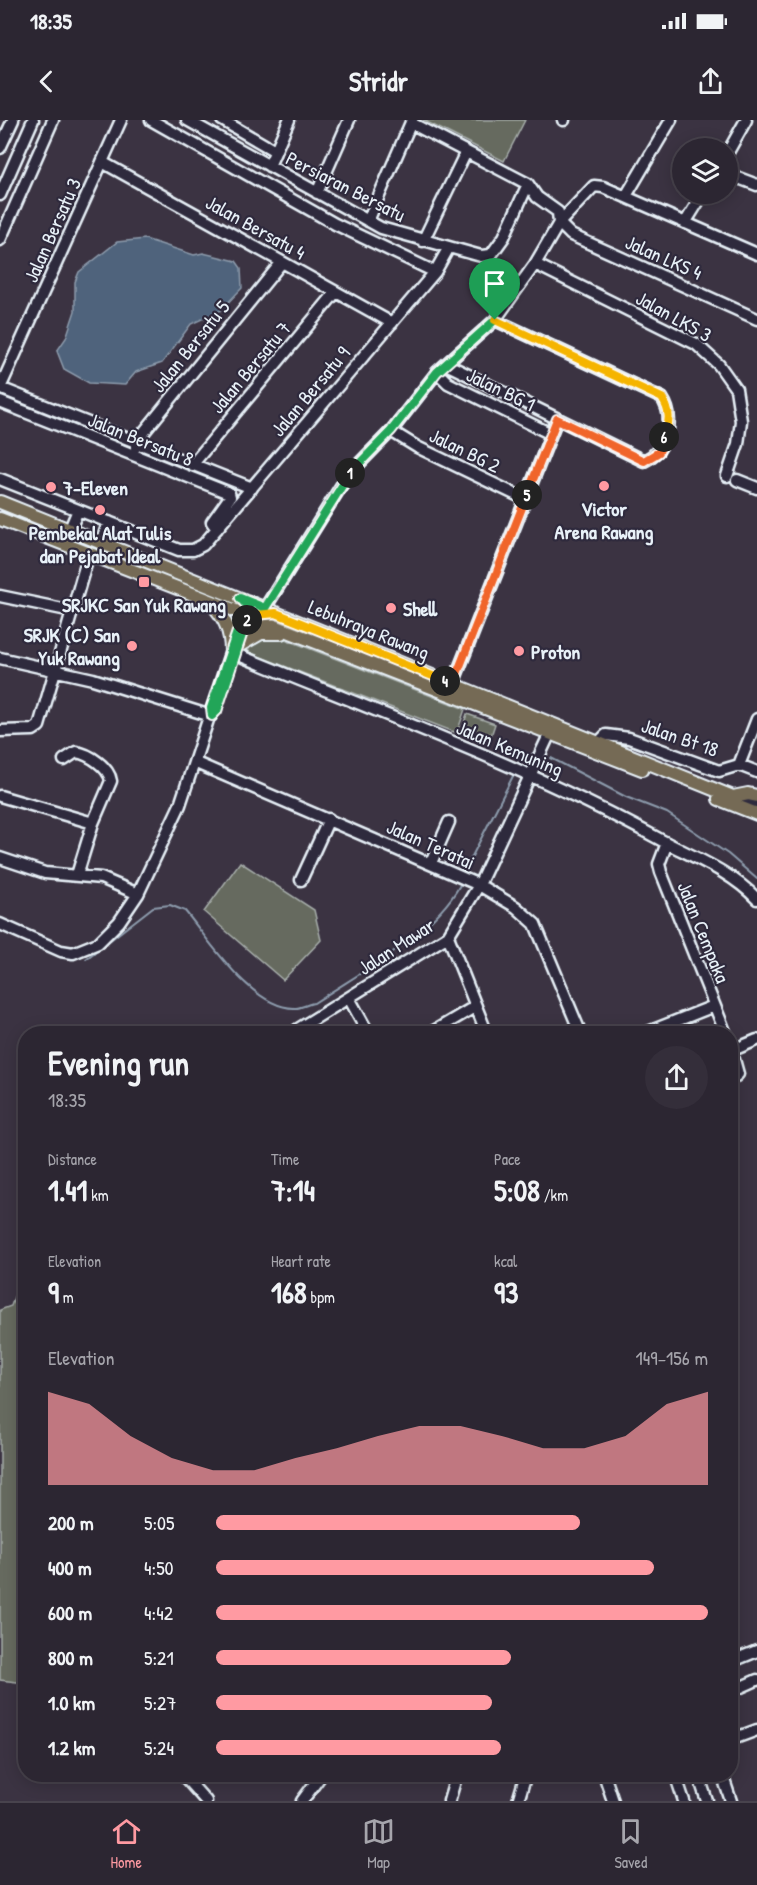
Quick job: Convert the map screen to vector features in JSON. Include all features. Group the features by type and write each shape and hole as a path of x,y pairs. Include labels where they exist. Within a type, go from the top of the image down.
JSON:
{"main road":[{"name":"Lebuhraya Rawang","path":"0,502 733,797"},
{"name":"Lebuhraya Rawang","path":"0,519 757,814"},
{"path":"240,598 249,608 248,616 271,611"},
{"path":"210,601 227,622 236,650 261,633 288,633"},
{"path":"733,797 748,794 757,796"}],"street":[{"path":"0,148 13,120"},
{"path":"0,195 33,120"},
{"path":"0,240 53,120"},
{"name":"Jalan Bersatu 3","path":"0,388 121,120"},
{"path":"151,120 335,225 435,272"},
{"name":"Persiaran Bersatu","path":"187,120 368,221 448,249 481,256 491,255 504,237 528,184"},
{"path":"222,120 275,151"},
{"path":"268,166 289,120"},
{"path":"317,194 349,120"},
{"path":"626,196 671,120"},
{"path":"736,138 746,120"},
{"path":"368,221 411,121"},
{"name":"Jalan LKS 4","path":"411,121 528,184 537,197 558,212 559,223 571,235 757,319"},
{"path":"423,241 466,152"},
{"name":"Jalan Bersatu 4","path":"102,162 392,323"},
{"path":"738,178 757,185"},
{"path":"271,611 348,475 391,431 437,372 495,320 536,264 559,223 594,186 626,196 757,255"},
{"path":"685,224 697,204"},
{"name":"Jalan Bersatu 9","path":"109,522 179,550 193,550 203,545 435,272 448,249"},
{"name":"Jalan Bersatu 5","path":"136,442 282,262"},
{"name":"Jalan LKS 3","path":"536,264 696,344 719,365 736,389 741,421 732,478 757,488"},
{"name":"Jalan Bersatu 7","path":"192,465 336,292"},
{"path":"446,364 644,461 659,452 670,420 668,407 662,398 495,320"},
{"name":"Jalan BG 1","path":"437,372 448,383 551,434"},
{"path":"0,388 252,488"},
{"name":"Jalan Bersatu 8","path":"0,402 229,493 230,497 212,522 217,529"},
{"path":"453,684 557,419"},
{"name":"Jalan BG 2","path":"391,431 417,447 525,499"},
{"path":"135,457 136,442"},
{"path":"0,479 109,522 101,542"},
{"path":"69,529 78,510"},
{"path":"0,731 33,730 39,726 89,554"},
{"path":"0,596 72,612"},
{"path":"0,924 61,951 73,953 85,949 108,934 138,894 172,823 212,716 211,708 248,616"},
{"name":"Jalan Kemuning","path":"236,650 532,776 723,871 743,885 757,900"},
{"path":"0,658 56,669 212,716"},
{"name":"Jalan Bt 18","path":"739,765 757,719"},
{"name":"Jalan Mawar","path":"303,1026 448,936 479,885 532,776 550,733"},
{"name":"Jalan Bt 18","path":"598,742 606,735 629,738 719,771 739,765 757,772"},
{"path":"64,760 76,752 81,753 105,768 111,780 93,823 77,875"},
{"name":"Jalan Teratai","path":"196,763 431,863 479,885 516,907 535,924 578,1026"},
{"path":"0,796 93,823"},
{"name":"Lebuhraya Rawang","path":"733,797 757,806"},
{"path":"301,880 329,819"},
{"path":"431,863 450,822"},
{"name":"Jalan Cempaka","path":"667,843 659,864 661,873 723,1026"},
{"path":"0,858 45,873 101,878 138,894"},
{"path":"448,936 484,1026"},
{"path":"349,998 365,1026"},
{"path":"442,1026 476,1006"},
{"path":"663,1026 714,1006"},
{"path":"738,1045 757,1040"},
{"path":"738,1659 757,1651"},
{"path":"738,1688 757,1680"},
{"path":"738,1737 757,1730"},
{"path":"189,1782 206,1801"},
{"path":"302,1801 316,1782"},
{"path":"449,1801 455,1782"},
{"path":"518,1801 524,1782"},
{"path":"607,1782 613,1801"},
{"path":"678,1782 684,1801"},
{"path":"701,1782 707,1801"},
{"path":"725,1782 731,1801"}],"green space":[{"path":"423,120 525,120 504,161"},
{"path":"269,636 285,639 465,709 457,733 248,652 251,642"},
{"path":"467,714 495,724 489,742 461,732"},
{"path":"240,862 314,910 321,940 283,980 204,912"},
{"path":"18,1286 18,1682 0,1680 0,1310 11,1306"}],"water":[{"path":"145,239 194,255 203,253 236,261 241,268 242,288 220,311 191,324 162,363 136,372 125,385 89,383 64,369 57,351 66,338 75,311 75,282 79,272 117,242"}],"waterway":[{"path":"520,761 537,751"},
{"path":"551,758 626,797 667,813 728,854 757,879"},
{"path":"465,870 513,776"},
{"path":"86,959 153,907 170,905 185,911 219,955 248,986 280,1006 298,1008 314,1003 374,965 414,936 432,920 460,885"}],"place":[{"name":"Victor Arena Rawang","path":"604,486"},
{"name":"7-Eleven","path":"51,487"},
{"name":"Pembekal Alat Tulis dan Pejabat Ideal","path":"100,510"},
{"name":"SRJKC San Yuk Rawang","path":"144,582"},
{"name":"Shell","path":"391,608"},
{"name":"SRJK (C) San Yuk Rawang","path":"132,646"},
{"name":"Proton","path":"519,651"}],"route":[{"path":"495,320 437,372 391,431 348,475 265,608 240,598 249,608 248,616 247,626 217,711 212,716 211,708 240,623 248,616 254,615 276,613 453,684 557,419 644,461 659,452 670,420 668,407 662,398 495,320"}]}
